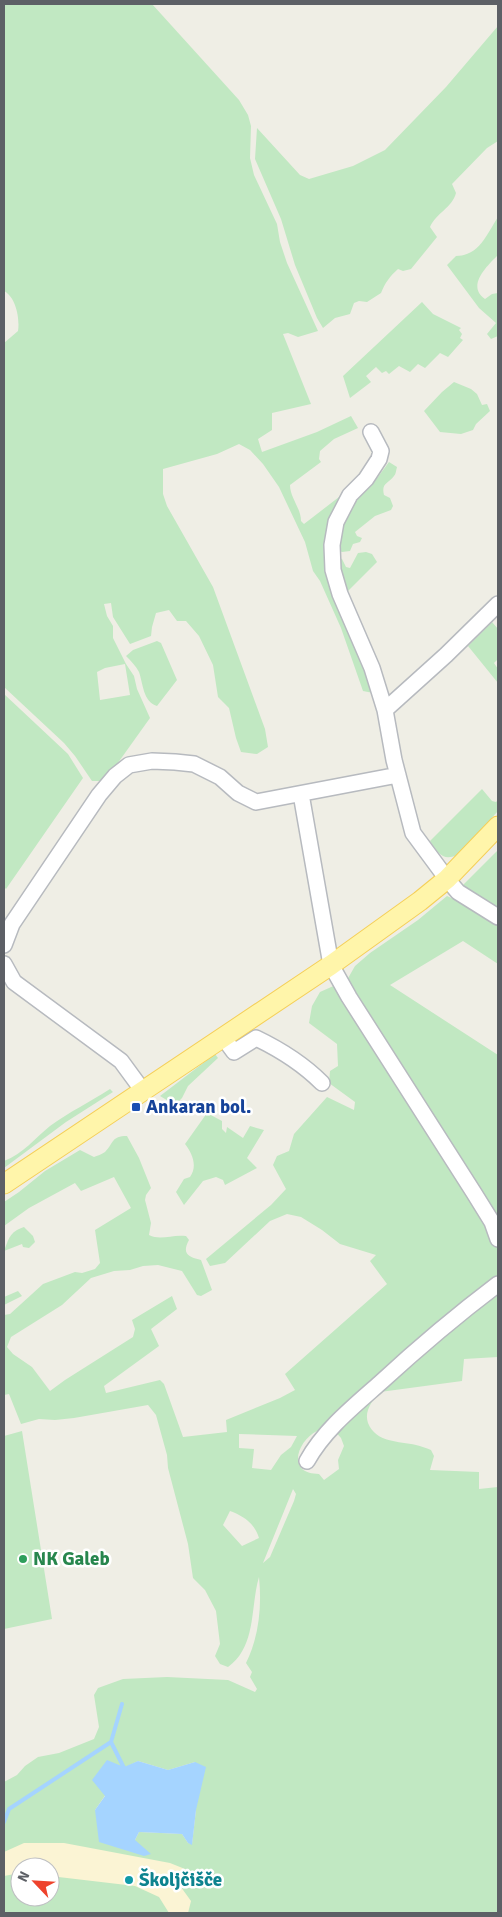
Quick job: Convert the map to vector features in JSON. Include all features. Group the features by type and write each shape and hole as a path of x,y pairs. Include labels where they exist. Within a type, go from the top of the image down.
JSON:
{"main road":[{"path":"4,1184 331,965 420,901 447,879 498,826"}],"street":[{"path":"371,432 381,451 379,459 366,479 350,494 336,522 332,545 333,570 340,594 372,668 385,710 398,775 413,833 458,892 498,917"},
{"path":"385,710 446,655 498,604"},
{"path":"4,945 12,924 99,795 115,776 130,765 152,761 194,764 220,777 238,793 256,802 398,775"},
{"path":"301,794 331,965 349,997 492,1222 498,1238"},
{"path":"4,964 9,978 120,1061 142,1091"},
{"path":"223,1037 234,1052 256,1038 306,1067 322,1083"},
{"path":"307,1461 315,1446 350,1409 411,1355 498,1284"}],"green space":[{"path":"4,4 152,4 239,100 248,115 251,126 250,158 254,175 277,224 280,242 287,263 318,331 298,337 288,333 283,334 311,404 272,413 272,430 258,439 262,452 317,432 351,416 358,428 334,439 320,451 319,459 321,462 290,485 290,490 301,516 301,521 304,524 339,497 347,494 329,534 378,694 363,691 341,628 320,581 313,571 305,542 279,487 263,464 250,450 239,444 217,454 163,469 163,494 167,506 213,587 265,729 268,747 257,754 241,752 229,708 218,697 213,665 199,636 186,621 177,621 169,610 156,613 151,636 130,644 113,617 111,603 104,604 107,616 113,626 113,638 134,676 137,689 150,718 105,781 92,781 64,743 4,687 4,343 18,331 18,315 12,298 4,291","holes":["125,664 130,695 100,700 97,672 105,668"]},
{"path":"498,26 498,141 487,148 452,184 456,193 454,198 430,227 437,237 411,269 403,271 398,269 388,280 381,293 367,302 359,301 354,303 350,314 335,318 323,328 295,265 281,219 255,159 257,128 300,175 309,179 353,166 385,150 446,87"},
{"path":"498,217 498,255 480,276 477,288 485,299 492,294 498,293 498,336 491,339 487,334 496,323 479,308 447,265 456,256 471,252 482,243"},
{"path":"422,302 433,314 461,328 459,330 462,334 460,338 463,340 448,357 440,353 425,368 418,364 410,372 399,366 389,374 386,371 382,373 376,367 366,376 371,382 350,398 343,376"},
{"path":"454,382 471,389 477,394 482,405 487,404 490,411 476,424 473,430 461,434 440,432 424,411"},
{"path":"389,462 397,467 395,475 383,488 384,495 390,498 393,506 391,510 375,516 355,532 357,536 362,538 360,542 353,544 350,551 342,552 335,549 337,532 363,485 372,485"},
{"path":"366,552 372,554 377,562 346,593 335,557 342,559 346,567 350,568 358,553"},
{"path":"492,622 498,629 498,659 494,663 498,669 498,683 468,646"},
{"path":"157,641 161,643 177,680 157,706 149,701 144,692 139,672 126,656 133,650"},
{"path":"4,694 68,754 83,778 6,889 4,887"},
{"path":"482,789 492,801 496,802 498,800 498,811 459,854 445,857 436,850 430,841"},
{"path":"498,850 498,911 463,885"},
{"path":"447,896 498,924 498,964 463,941 390,985 498,1055 498,1357 464,1359 462,1381 380,1392 370,1406 367,1419 372,1430 382,1438 418,1445 431,1450 434,1456 430,1470 479,1472 479,1489 498,1487 498,1913 4,1913 4,1782 17,1775 25,1766 38,1757 59,1753 94,1739 99,1727 94,1695 98,1688 123,1679 167,1677 228,1680 255,1692 257,1689 250,1677 252,1672 246,1663 257,1632 260,1599 259,1577 251,1625 244,1648 228,1667 220,1664 215,1656 220,1644 216,1611 205,1590 193,1578 188,1544 168,1468 167,1455 156,1415 148,1405 74,1418 39,1419 21,1424 9,1394 4,1395 4,1315 10,1314 43,1284 75,1272 82,1273 95,1269 100,1263 95,1230 131,1208 114,1177 81,1191 75,1183 29,1208 4,1226 4,1202 45,1171 80,1150 94,1157 105,1152 118,1137 127,1136 139,1158 151,1188 145,1200 151,1223 149,1235 153,1237 186,1236 189,1240 186,1248 187,1254 201,1260 212,1290 201,1296 197,1295 182,1271 158,1265 114,1271 91,1278 62,1305 11,1337 7,1347 13,1354 32,1367 50,1391 133,1337 135,1329 132,1320 172,1296 177,1309 151,1329 159,1346 104,1386 106,1393 160,1380 164,1384 183,1437 227,1432 226,1420 295,1390 285,1374 387,1284 370,1261 376,1255 340,1244 301,1217 287,1214 270,1221 225,1263 210,1266 206,1259 271,1205 286,1189 273,1165 277,1156 289,1151 294,1134 327,1097 354,1110 355,1102 329,1083 330,1071 338,1066 337,1044 309,1023 312,1006 320,992 347,980 355,966 370,953 418,920","holes":["323,1429 333,1429 341,1438 344,1446 338,1460 339,1469 324,1480 319,1474 309,1473 302,1469 298,1456 304,1442 310,1436","239,1434 297,1436 291,1447 281,1455 271,1470 252,1468 254,1449 239,1448","293,1489 296,1494 294,1501 270,1557 263,1563","230,1511 248,1521 255,1529 259,1538 242,1546 223,1525","138,1761 168,1770 195,1762 196,1810 192,1844 188,1843 182,1834 139,1832 135,1840 95,1810 124,1768"]},
{"path":"215,1054 218,1058 188,1086 182,1098 175,1105 160,1096"},
{"path":"110,1089 113,1092 66,1122 4,1168 4,1161 23,1150 50,1126"},
{"path":"207,1113 222,1121 222,1129 226,1133 227,1127 243,1138 250,1126 264,1130 247,1158 257,1168 225,1185 223,1180 216,1177 203,1181 184,1205 176,1192 184,1179 190,1177 194,1168 192,1155 185,1144"},
{"path":"24,1227 33,1236 35,1242 29,1248 23,1247 22,1244 4,1251 12,1234"},
{"path":"18,1291 22,1296 4,1305 4,1297"},
{"name":"NK Galeb","path":"22,1431 52,1619 4,1629 4,1436"}],"sand":[{"name":"Školjčišče","path":"24,1843 64,1843 170,1863 185,1869 178,1883 191,1901 188,1913 169,1913 159,1897 135,1886 60,1877 60,1857 10,1857 10,1875 4,1876 4,1852"}],"water":[{"path":"107,1760 124,1767 138,1761 168,1770 195,1762 206,1767 196,1810 192,1845 188,1843 182,1834 139,1832 135,1840 151,1854 144,1856 99,1842 95,1810 105,1796 92,1780"}],"waterway":[{"path":"4,1822 9,1809 111,1742 122,1704"},
{"path":"111,1742 124,1768"}],"place":[{"name":"Ankaran bol.","path":"136,1107"},
{"name":"NK Galeb","path":"23,1559"},
{"name":"Školjčišče","path":"129,1880"}]}
